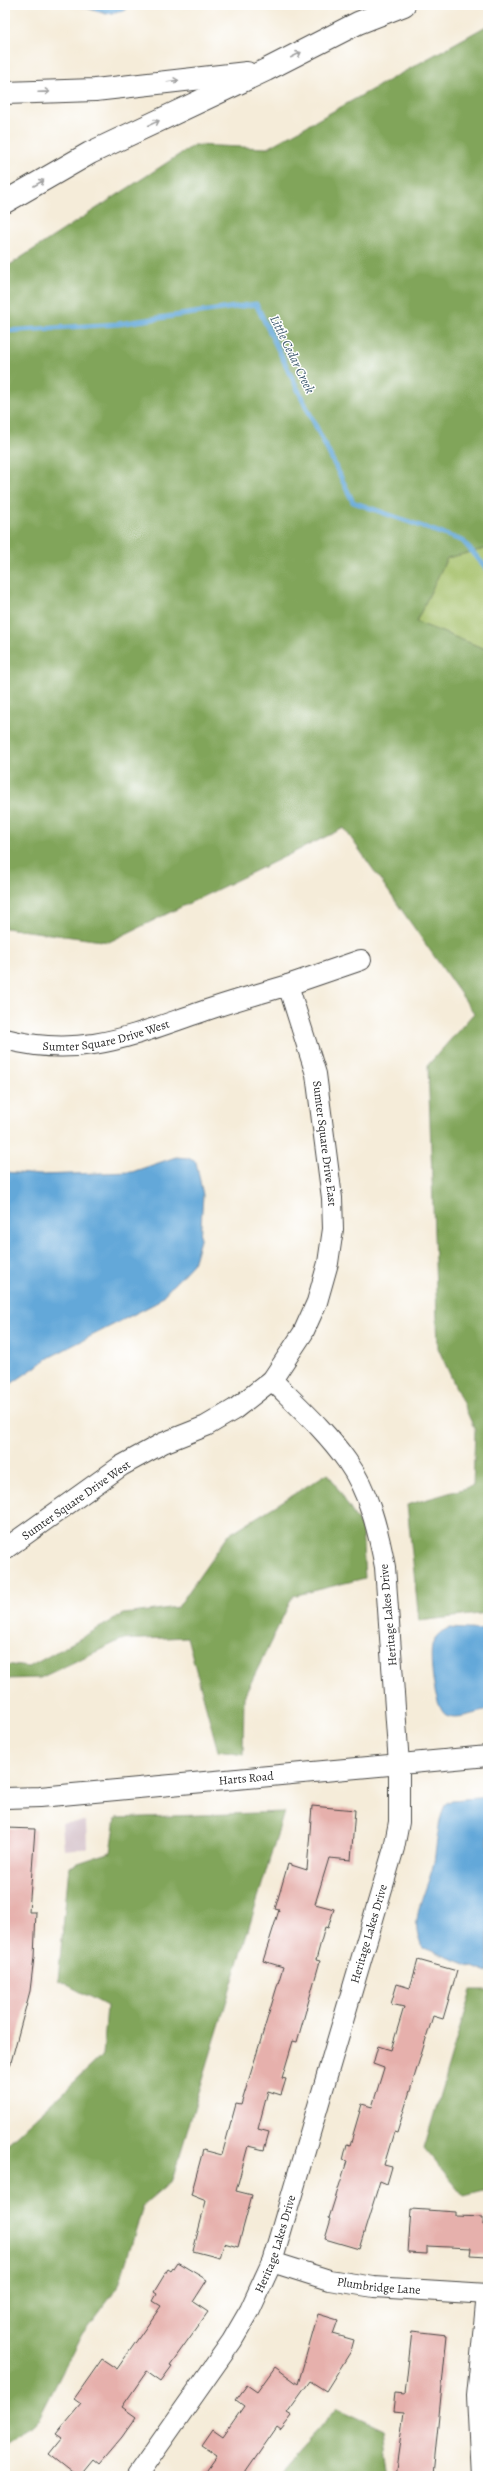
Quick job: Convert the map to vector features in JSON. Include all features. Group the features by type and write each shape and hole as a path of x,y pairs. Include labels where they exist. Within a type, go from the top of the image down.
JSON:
{"highway":[{"path":"5,202 90,153 266,70 358,22 404,5"},
{"path":"5,93 95,90 266,70"}],"street":[{"path":"288,985 361,960"},
{"name":"Sumter Square Drive West","path":"5,1039 27,1044 58,1048 93,1044 123,1038 205,1010 288,985"},
{"name":"Sumter Square Drive East","path":"272,1380 303,1333 317,1302 328,1263 333,1229 332,1198 316,1074 288,985"},
{"name":"Sumter Square Drive West","path":"5,1549 121,1466 163,1443 206,1426 235,1409 272,1380"},
{"name":"Heritage Lakes Drive","path":"136,2476 232,2341 250,2310 272,2262 394,1848 399,1822 399,1764 385,1567 379,1535 367,1499 348,1461 322,1430 272,1380"},
{"name":"Harts Road","path":"5,1798 40,1797 488,1756"},
{"name":"Plumbridge Lane","path":"272,2262 329,2280 374,2287 488,2294"},
{"path":"481,2476 477,2396 488,2294"}],"shaded area":[{"path":"86,1822 87,1848 64,1850 62,1823"}],"green space":[{"path":"488,25 488,548 447,558 416,622 488,650 488,1613 419,1621 407,1505 473,1486 475,1430 438,1348 428,1065 474,1013 344,828 109,942 5,928 5,268 194,145 267,148"},
{"path":"488,548 488,650 416,622 447,558"},
{"path":"328,1473 362,1528 365,1578 293,1596 244,1697 243,1755 218,1751 187,1637 121,1640 40,1678 5,1679 5,1664 29,1667 124,1614 178,1607 228,1535"},
{"path":"284,1812 172,2181 143,2206 119,2285 82,2334 35,2426 5,2444 5,2146 103,2055 107,2006 58,1980 69,1866 111,1852 116,1818"},
{"path":"471,1990 488,1990 488,2190 464,2196 424,2148"},
{"path":"337,2408 384,2430 390,2476 275,2476"}],"water":[{"path":"77,5 128,5 124,11 106,14"},
{"path":"176,1157 188,1158 196,1162 203,1195 200,1240 193,1264 156,1303 50,1357 5,1388 5,1172 40,1175 132,1172"},
{"path":"449,1628 488,1630 488,1710 467,1716 450,1717 442,1710 438,1702 433,1680 431,1657 432,1648 436,1637"},
{"path":"488,1797 488,1973 424,1948 418,1938 417,1919 420,1904 434,1862 439,1825 445,1804 452,1800"}],"building":[{"path":"312,1806 355,1810 351,1860 329,1858 315,1904 334,1909 328,1928 325,1927 316,1960 320,1961 297,2042 293,2041 282,2078 286,2079 281,2095 268,2091 258,2129 269,2132 264,2150 248,2146 236,2191 252,2195 238,2247 224,2243 220,2258 193,2251 206,2201 191,2195 203,2150 222,2155 236,2104 241,2105 283,1967 263,1961 279,1910 275,1909 288,1864 307,1870"},
{"path":"5,1828 35,1829 29,1912 36,1912 34,1957 30,1991 10,2066 5,2066"},
{"path":"418,1960 457,1971 443,2019 433,2016 397,2133 394,2132 384,2165 392,2167 387,2184 380,2181 359,2249 325,2239 331,2219 329,2218 347,2161 343,2160 347,2144 350,2145 362,2104 372,2107 384,2068 373,2064 378,2046 391,2050 404,2007 391,2004 397,1984 410,1988"},
{"path":"411,2209 456,2212 456,2216 483,2217 483,2224 488,2225 488,2256 470,2255 471,2248 427,2246 427,2254 408,2253"},
{"path":"177,2262 207,2280 193,2302 208,2312 170,2365 172,2366 161,2381 147,2371 122,2407 136,2417 122,2437 99,2464 93,2459 79,2476 77,2476 49,2454 62,2438 56,2434 81,2404 74,2399 102,2359 117,2369 161,2306 153,2301 157,2294 154,2292 168,2269 171,2271"},
{"path":"318,2314 338,2320 333,2334 354,2340 351,2351 326,2391 310,2381 287,2413 292,2416 281,2430 277,2427 243,2476 202,2476 217,2455 202,2445 213,2429 223,2436 244,2406 236,2400 247,2385 257,2392 275,2367 298,2384"},
{"path":"412,2331 447,2335 433,2476 395,2476 404,2412 393,2411 395,2393 405,2394"}],"waterway":[{"name":"Little Cedar Creek","path":"5,331 118,324 256,304 353,502 463,541 488,570"}]}
